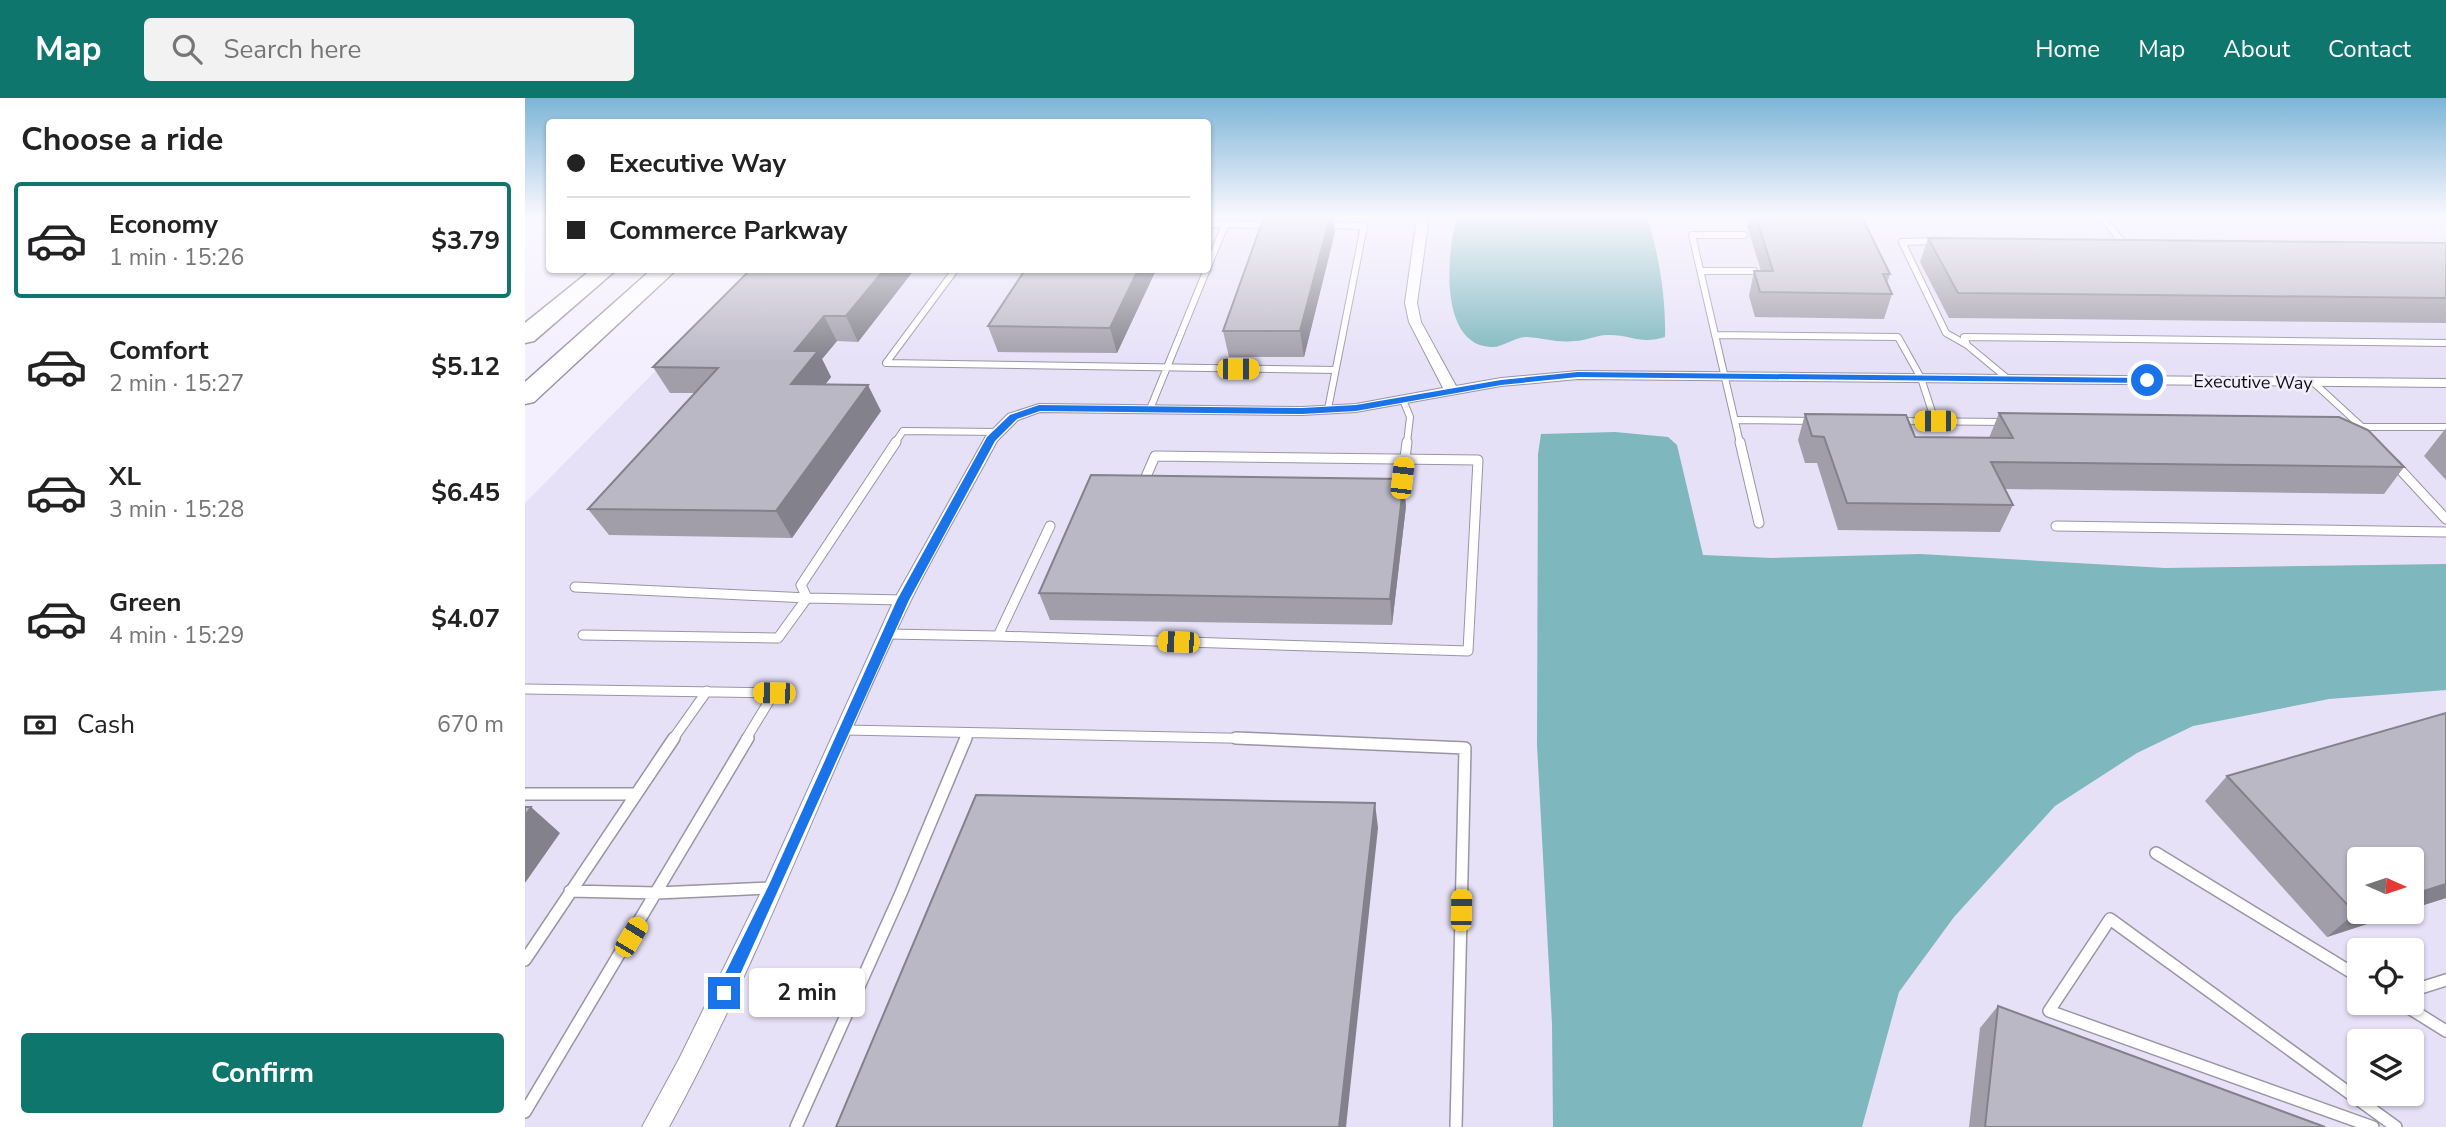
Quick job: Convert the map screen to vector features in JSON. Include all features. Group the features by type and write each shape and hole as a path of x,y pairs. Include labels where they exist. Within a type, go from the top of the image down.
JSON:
{"highway":[{"path":"525,336 600,273"},
{"path":"525,396 661,273"}],"street":[{"path":"1416,265 1411,303 1415,322 1452,391"},
{"name":"Executive Way","path":"998,432 1013,417 1039,408 1328,410 1403,400 1501,382 1578,375 2446,383"},
{"path":"655,1127 688,1068 774,888 903,600 991,439 998,432"}],"lane":[{"path":"1328,410 1356,265"},
{"path":"1701,265 1759,523"},
{"path":"1913,265 1946,333 1967,345 2008,379"},
{"path":"1703,271 1754,271"},
{"path":"953,273 886,363 1335,370"},
{"path":"1150,409 1206,273"},
{"path":"1716,335 1898,337 1921,378 1935,421"},
{"path":"1967,345 1964,337 2446,343"},
{"path":"2313,382 2371,437"},
{"path":"1386,497 1400,497 1410,417 1403,400"},
{"path":"1738,420 1817,421"},
{"path":"1882,421 2018,422"},
{"path":"2348,426 2446,428"},
{"path":"807,597 801,585 903,431 998,432"},
{"path":"888,634 1468,651 1478,460 1155,456 1140,491 1153,492"},
{"path":"2390,457 2446,519"},
{"path":"998,636 1049,526"},
{"path":"2056,526 2446,532"},
{"path":"575,587 903,600"},
{"path":"583,635 778,638 807,597"},
{"path":"525,689 774,693 525,1112"},
{"path":"525,960 707,691"},
{"path":"845,730 967,735 1181,735 1465,748 1455,1127"},
{"path":"796,1127 901,893 967,735"},
{"path":"525,794 635,794"},
{"path":"2156,853 2347,970"},
{"path":"570,891 657,893 774,888"},
{"path":"2373,1127 2049,1011 2111,919 2396,1127"},
{"path":"2424,987 2446,981"},
{"path":"2420,1015 2446,1031"}],"shaded area":[{"path":"1211,265 2446,265 2446,1127 525,1127 525,503 752,273 1211,273"}],"water":[{"path":"1450,265 1659,265 1665,337 1642,340 1607,335 1579,341 1557,341 1527,337 1491,347 1474,342 1462,330 1454,314"},
{"path":"1615,432 1668,437 1677,445 1703,555 1772,558 1920,554 2165,568 2446,564 2446,690 2329,699 2193,726 2137,753 2055,806 1954,917 1899,992 1862,1127 1553,1127 1552,1024 1537,745 1538,454 1541,434"}],"building":[{"path":"1247,265 1317,265 1300,331 1223,331"},
{"path":"1771,265 1886,265 1890,274 1883,274 1892,294 1760,292 1754,271 1773,271"},
{"path":"1943,265 2446,265 2446,298 1958,293"},
{"path":"747,273 882,273 846,316 824,316 795,351 818,351 791,384 868,385 776,511 588,509 718,368 653,367"},
{"path":"1023,273 1137,273 1110,328 988,326"},
{"path":"1999,413 2339,417 2368,430 2404,467 1991,462 2013,505 1847,503 1824,437 1812,436 1805,414 1906,415 1915,437 2013,438"},
{"path":"1091,475 1404,479 1390,599 1039,593"},
{"path":"2446,713 2446,884 2424,891 2424,847 2347,847 2347,904 2227,776"},
{"path":"976,795 1375,803 1339,1127 836,1127"},
{"path":"1998,1006 2325,1127 1985,1127"}],"route":[{"path":"724,993 903,600 991,439 1013,417 1039,408 1302,411 1356,408 1501,382 1578,375 2147,380"}]}
